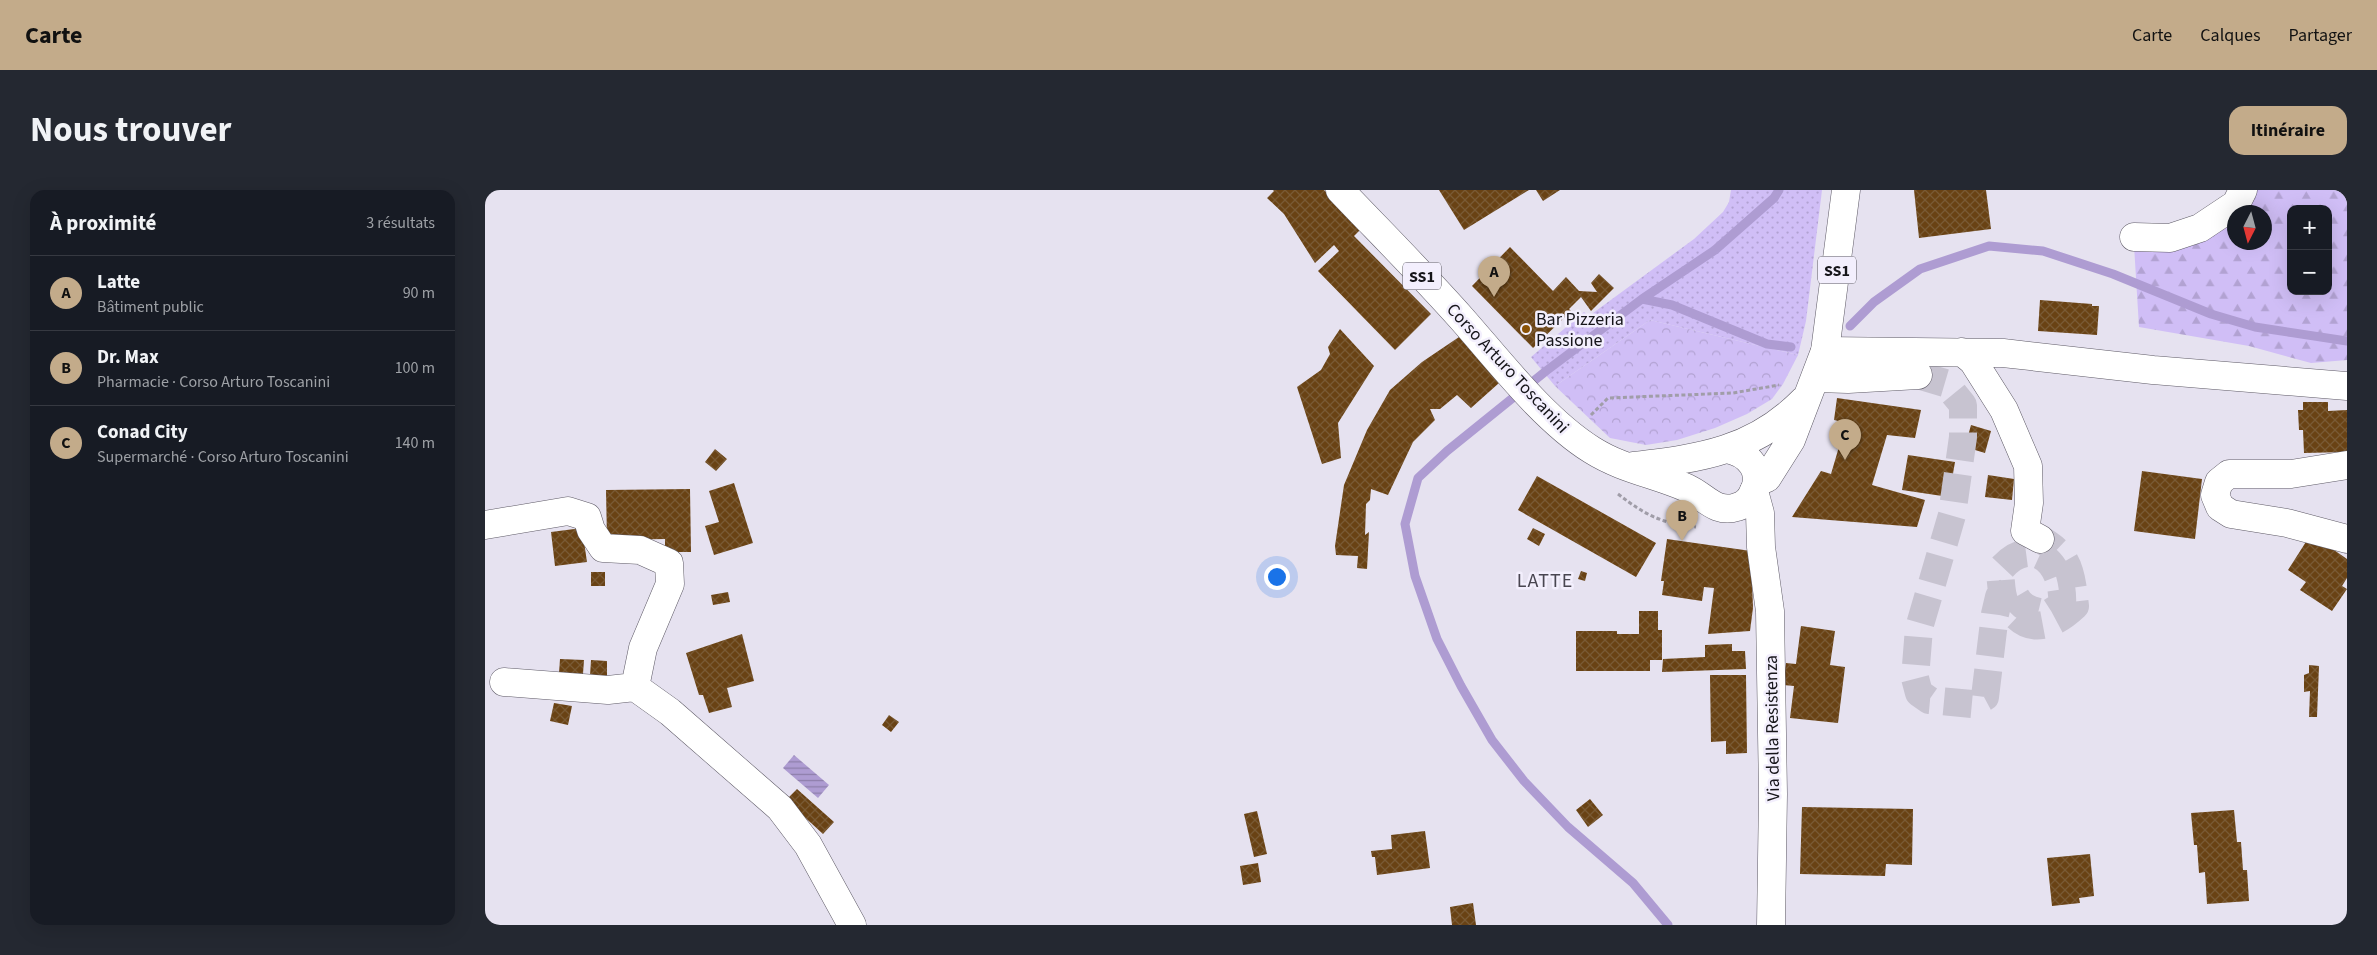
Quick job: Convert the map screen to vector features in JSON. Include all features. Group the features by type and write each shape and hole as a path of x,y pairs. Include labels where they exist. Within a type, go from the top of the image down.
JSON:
{"main road":[{"name":"Corso Arturo Toscanini","path":"1340,190 1553,419 1592,450 1625,467 1688,489 1721,507"},
{"name":"SS1","path":"1721,507 1741,506 1749,500 1756,487 1767,478 1774,468 1791,440 1825,351 1847,190"},
{"path":"2134,236 2170,238 2200,228 2236,204 2243,190"},
{"path":"1825,351 2003,353 2153,370 2347,386"},
{"path":"1962,352 1973,361 2004,410 2028,466 2029,504 2025,531 2040,539"},
{"path":"1811,388 1848,379 1918,375"},
{"name":"SS1","path":"1625,467 1687,460 1718,452 1770,430 1811,388"},
{"path":"1756,487 1752,463 1745,456 1718,452 1702,462 1697,481 1704,499 1746,517 1760,532"},
{"path":"2347,465 2291,474 2229,474 2219,482 2215,495 2219,507 2231,514 2287,523 2347,539"},
{"name":"Via della Resistenza","path":"1756,487 1770,611 1773,679 1771,925"},
{"path":"485,525 568,510 587,517 591,530 603,548 640,550 669,563 670,584 643,648 635,687"},
{"path":"504,682 608,690 635,687 670,712 780,808 808,845 852,925"}],"path":[{"path":"1590,416 1607,398 1811,388"}],"green space":[{"path":"1731,190 1822,190 1806,321 1798,355 1650,320 1555,386 1531,357 1584,312 1589,316 1694,239 1723,212 1729,202"},
{"path":"2234,190 2347,190 2347,360 2311,363 2249,346 2139,327 2134,245 2216,218"},
{"path":"1650,320 1798,355 1783,384 1772,399 1747,414 1715,428 1677,440 1646,445 1610,438 1555,386"}],"shaded area":[{"path":"794,755 829,785 818,798 783,768"}],"building":[{"path":"1273,190 1324,190 1362,228 1354,236 1431,314 1395,350 1318,271 1339,251 1334,245 1315,263 1284,214 1267,198"},
{"path":"1439,190 1529,190 1464,230"},
{"path":"1536,190 1560,190 1543,201"},
{"path":"1914,190 1986,190 1991,229 1919,238"},
{"path":"1510,247 1553,291 1566,277 1579,291 1597,292 1591,283 1599,274 1614,288 1591,311 1581,297 1569,309 1571,311 1533,348 1472,286"},
{"path":"2040,300 2099,306 2097,335 2038,331"},
{"path":"1340,329 1374,366 1338,423 1341,458 1322,464 1297,387 1321,370 1330,354 1328,347"},
{"path":"1459,337 1499,383 1471,408 1457,395 1440,409 1430,409 1435,420 1413,442 1388,495 1371,489 1370,500 1366,504 1365,535 1369,532 1367,569 1357,568 1358,556 1336,555 1335,546 1344,485 1367,430 1390,390 1422,362"},
{"path":"1837,398 1921,410 1915,438 1887,435 1872,485 1925,500 1917,527 1792,517 1821,471 1831,474 1846,423 1834,420"},
{"path":"2303,402 2328,402 2328,411 2347,410 2347,452 2304,453 2303,430 2299,430 2298,410 2303,410"},
{"path":"1971,425 1991,431 1985,453 1965,447"},
{"path":"715,449 727,459 716,471 705,462"},
{"path":"1908,455 1955,462 1949,497 1902,490"},
{"path":"2142,471 2202,479 2195,539 2134,531"},
{"path":"1988,475 2014,479 2012,500 1985,497"},
{"path":"1537,476 1656,543 1636,577 1518,510"},
{"path":"734,483 753,543 714,555 705,526 719,522 709,491"},
{"path":"690,489 691,552 665,552 665,539 607,540 606,490"},
{"path":"582,528 587,562 555,566 551,532"},
{"path":"1533,528 1545,534 1539,546 1527,539"},
{"path":"2311,534 2347,559 2347,578 2342,586 2347,589 2332,611 2300,590 2306,582 2288,570"},
{"path":"1667,539 1751,551 1753,608 1750,631 1708,634 1714,588 1704,587 1702,601 1662,595 1664,581 1661,581"},
{"path":"1581,571 1587,573 1585,581 1578,579"},
{"path":"591,572 605,572 605,586 591,586"},
{"path":"728,592 730,602 713,605 711,595"},
{"path":"1639,611 1658,611 1658,630 1662,630 1662,660 1650,660 1650,671 1576,671 1576,631 1617,631 1617,634 1639,634"},
{"path":"1801,626 1835,631 1830,665 1845,667 1838,723 1790,718 1794,686 1783,685 1786,663 1796,664"},
{"path":"742,634 754,681 727,688 732,707 709,713 703,695 699,695 686,653"},
{"path":"1732,644 1732,651 1745,651 1746,669 1662,672 1663,659 1705,657 1705,645"},
{"path":"560,659 584,660 583,674 559,673"},
{"path":"591,660 607,661 607,677 590,676"},
{"path":"2309,665 2319,666 2317,717 2309,717 2310,691 2304,692 2304,675 2309,673"},
{"path":"1710,675 1746,675 1747,753 1726,754 1726,741 1711,742"},
{"path":"554,703 572,706 568,725 550,721"},
{"path":"889,715 899,722 891,732 882,725"},
{"path":"797,789 834,822 823,834 786,800"},
{"path":"1590,799 1603,815 1588,827 1576,810"},
{"path":"1802,807 1913,809 1912,865 1886,864 1885,876 1800,874"},
{"path":"2234,810 2237,842 2241,842 2243,870 2247,870 2249,901 2207,904 2205,872 2199,873 2197,845 2194,845 2191,813"},
{"path":"1257,811 1267,854 1254,857 1244,814"},
{"path":"1425,831 1430,868 1377,875 1375,857 1372,857 1371,851 1392,849 1391,835"},
{"path":"2090,854 2094,896 2079,898 2080,903 2052,906 2047,858"},
{"path":"1258,863 1261,882 1243,885 1240,866"},
{"path":"1473,903 1476,925 1452,925 1450,907"}],"waterway":[{"path":"1668,925 1633,883 1568,827 1524,781 1492,740 1437,639 1415,576 1405,524 1418,478 1447,451 1546,371 1642,299 1715,250 1774,198 1779,190"},
{"path":"1850,326 1874,302 1920,269 1989,246 2043,251 2113,274 2211,314 2255,327 2347,341"},
{"path":"1642,299 1672,305 1767,344 1791,347"}],"tunnel":[{"path":"1918,375 1945,383 1963,405 1963,437 1952,515 1919,628 1915,678 1919,693 1929,700 1972,704 1985,697 1995,614 1999,597 2012,589 2018,600 2025,607 2048,614 2062,605 2062,590 2058,577 2052,566 2044,558 2034,554 2024,554 2012,559 2000,570 2001,584 2002,593 2003,597 2007,607 2017,617 2032,625 2047,624 2062,617 2075,606 2070,575 2064,559 2050,545 2040,539"}],"place":[{"name":"Latte","path":"1494,297"},
{"name":"Bar Pizzeria Passione","path":"1526,329"},
{"name":"Conad City","path":"1845,460"},
{"name":"Dr. Max","path":"1682,541"}],"district":[{"name":"LATTE","path":"1545,580"}]}
